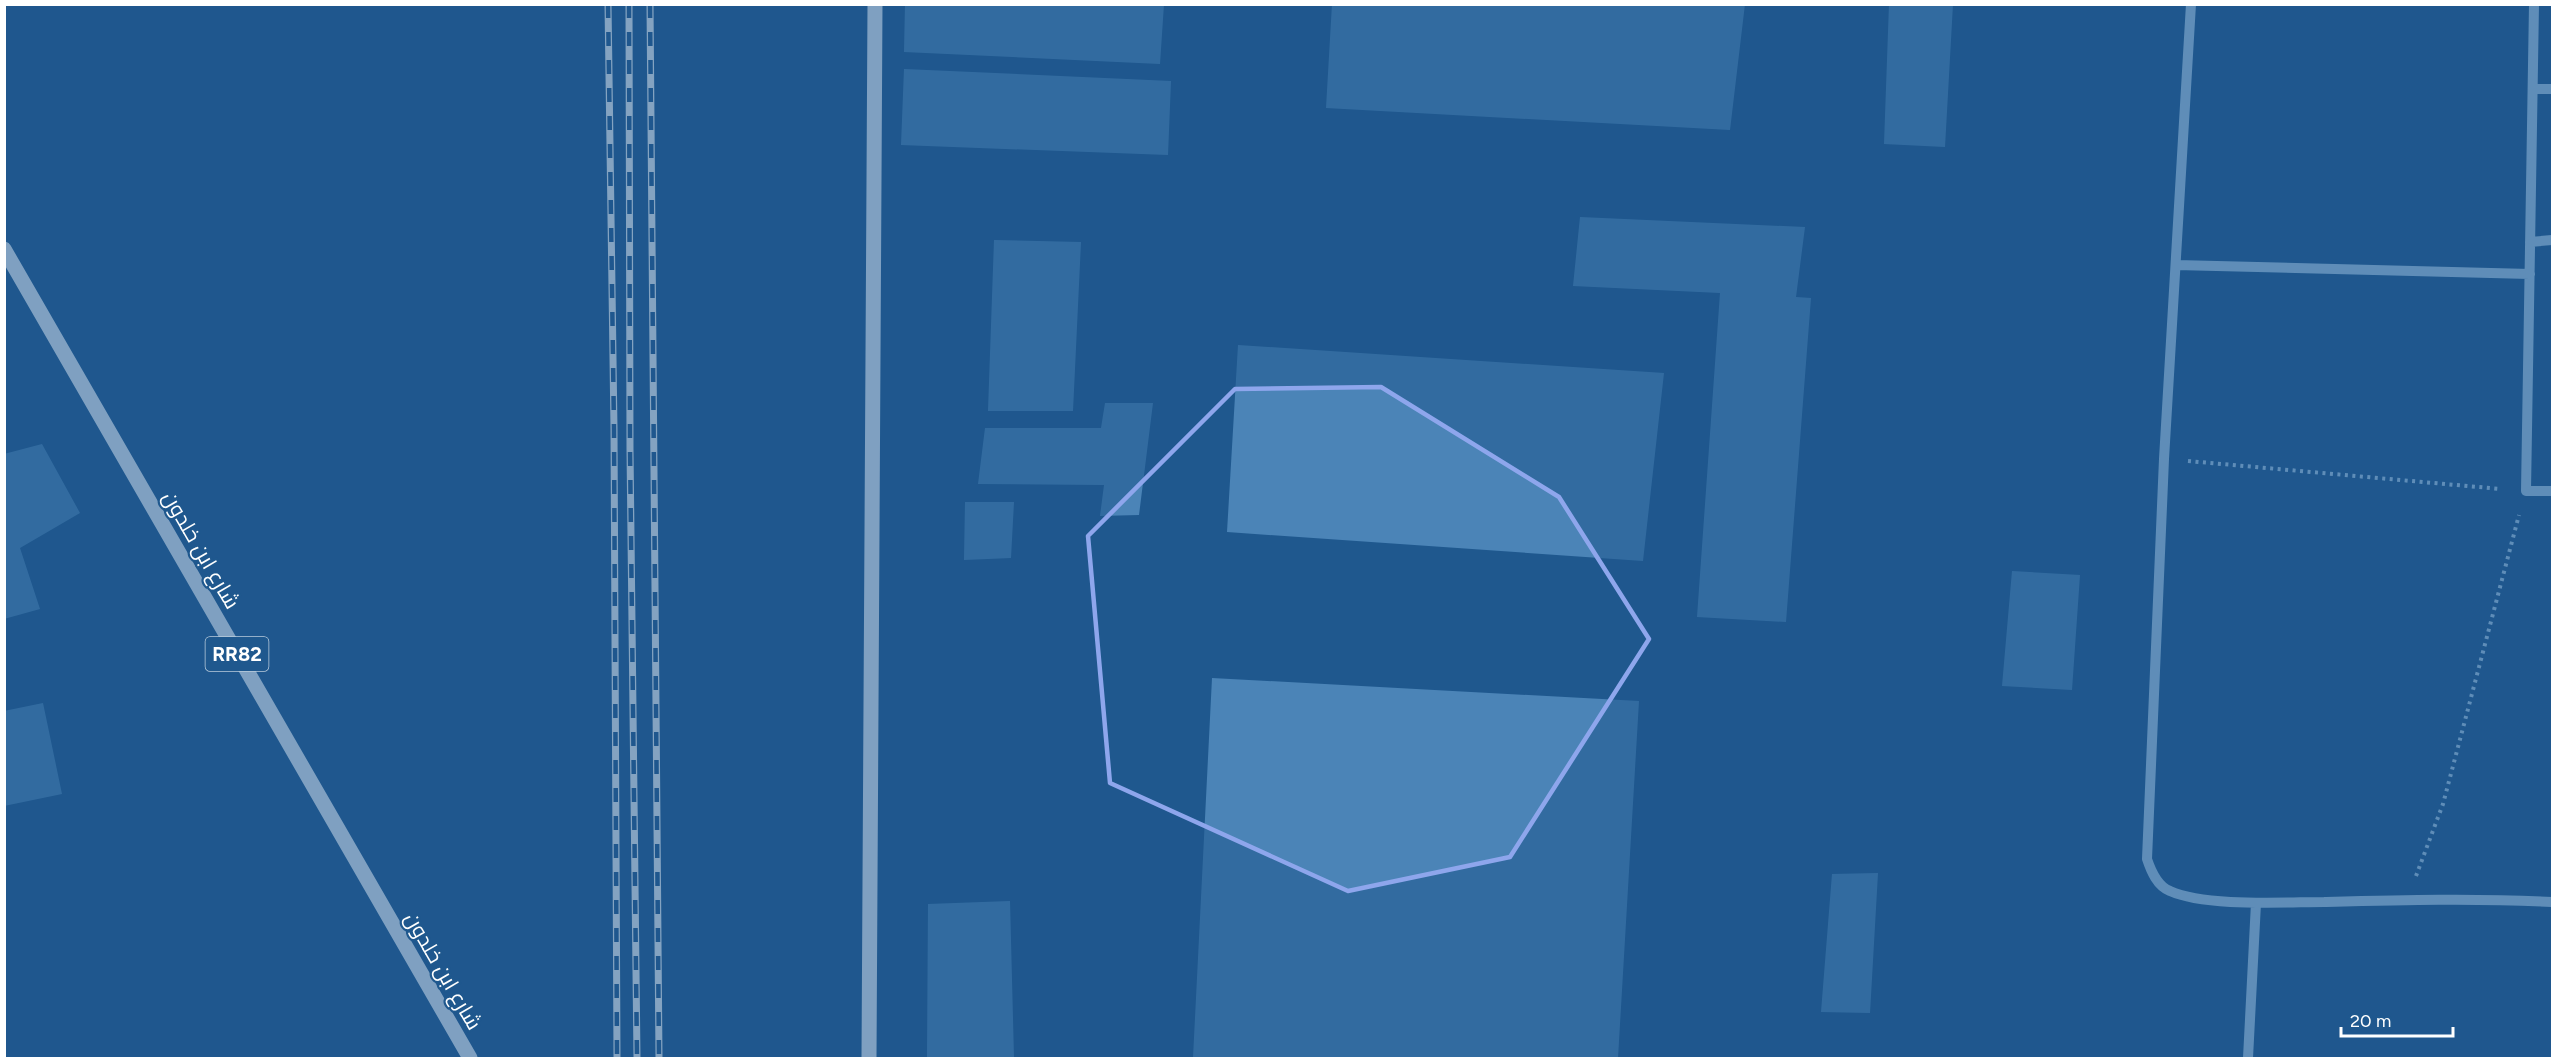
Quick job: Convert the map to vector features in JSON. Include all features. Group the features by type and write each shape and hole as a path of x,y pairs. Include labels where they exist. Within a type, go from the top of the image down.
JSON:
{"main road":[{"path":"869,1059 875,4"},
{"name":"شارع ابن خلدون","path":"4,249 470,1059"}],"street":[{"path":"2191,4 2164,459 2147,859 2152,875 2168,891 2187,897 2256,903 2471,898 2553,902"},
{"path":"2535,4 2526,491 2553,491"},
{"path":"2533,89 2553,89"},
{"path":"2530,242 2553,240"},
{"path":"2176,265 2529,274"},
{"path":"2248,1059 2256,903"}],"path":[{"path":"2164,459 2526,491 2443,804 2429,846 2405,900"}],"highlighted area":[{"path":"1381,387 1559,497 1649,639 1510,857 1348,891 1110,783 1088,536 1235,389"}],"building":[{"path":"905,4 1164,4 1160,64 904,52"},
{"path":"1332,4 1745,4 1730,130 1326,108"},
{"path":"1889,4 1953,4 1945,147 1884,144"},
{"path":"904,69 1171,81 1168,155 901,145"},
{"path":"1580,217 1805,227 1796,297 1811,298 1786,622 1697,617 1720,293 1573,286"},
{"path":"994,240 1081,242 1073,411 988,411"},
{"path":"1238,345 1664,373 1643,561 1227,532"},
{"path":"1105,403 1153,403 1139,515 1100,516 1104,485 978,484 985,428 1101,428"},
{"path":"42,444 80,513 20,548 40,609 4,619 4,454"},
{"path":"965,502 1014,502 1011,558 964,560"},
{"path":"2012,571 2080,575 2072,690 2002,686"},
{"path":"1212,678 1639,701 1618,1058 1193,1058"},
{"path":"43,703 62,794 4,806 4,711"},
{"path":"1878,873 1870,1013 1821,1012 1832,874"},
{"path":"1010,901 1014,1058 927,1058 928,904"}],"railway":[{"path":"608,4 614,429 617,1058"},
{"path":"629,4 630,449 637,1058"},
{"path":"650,4 659,1058"}]}
